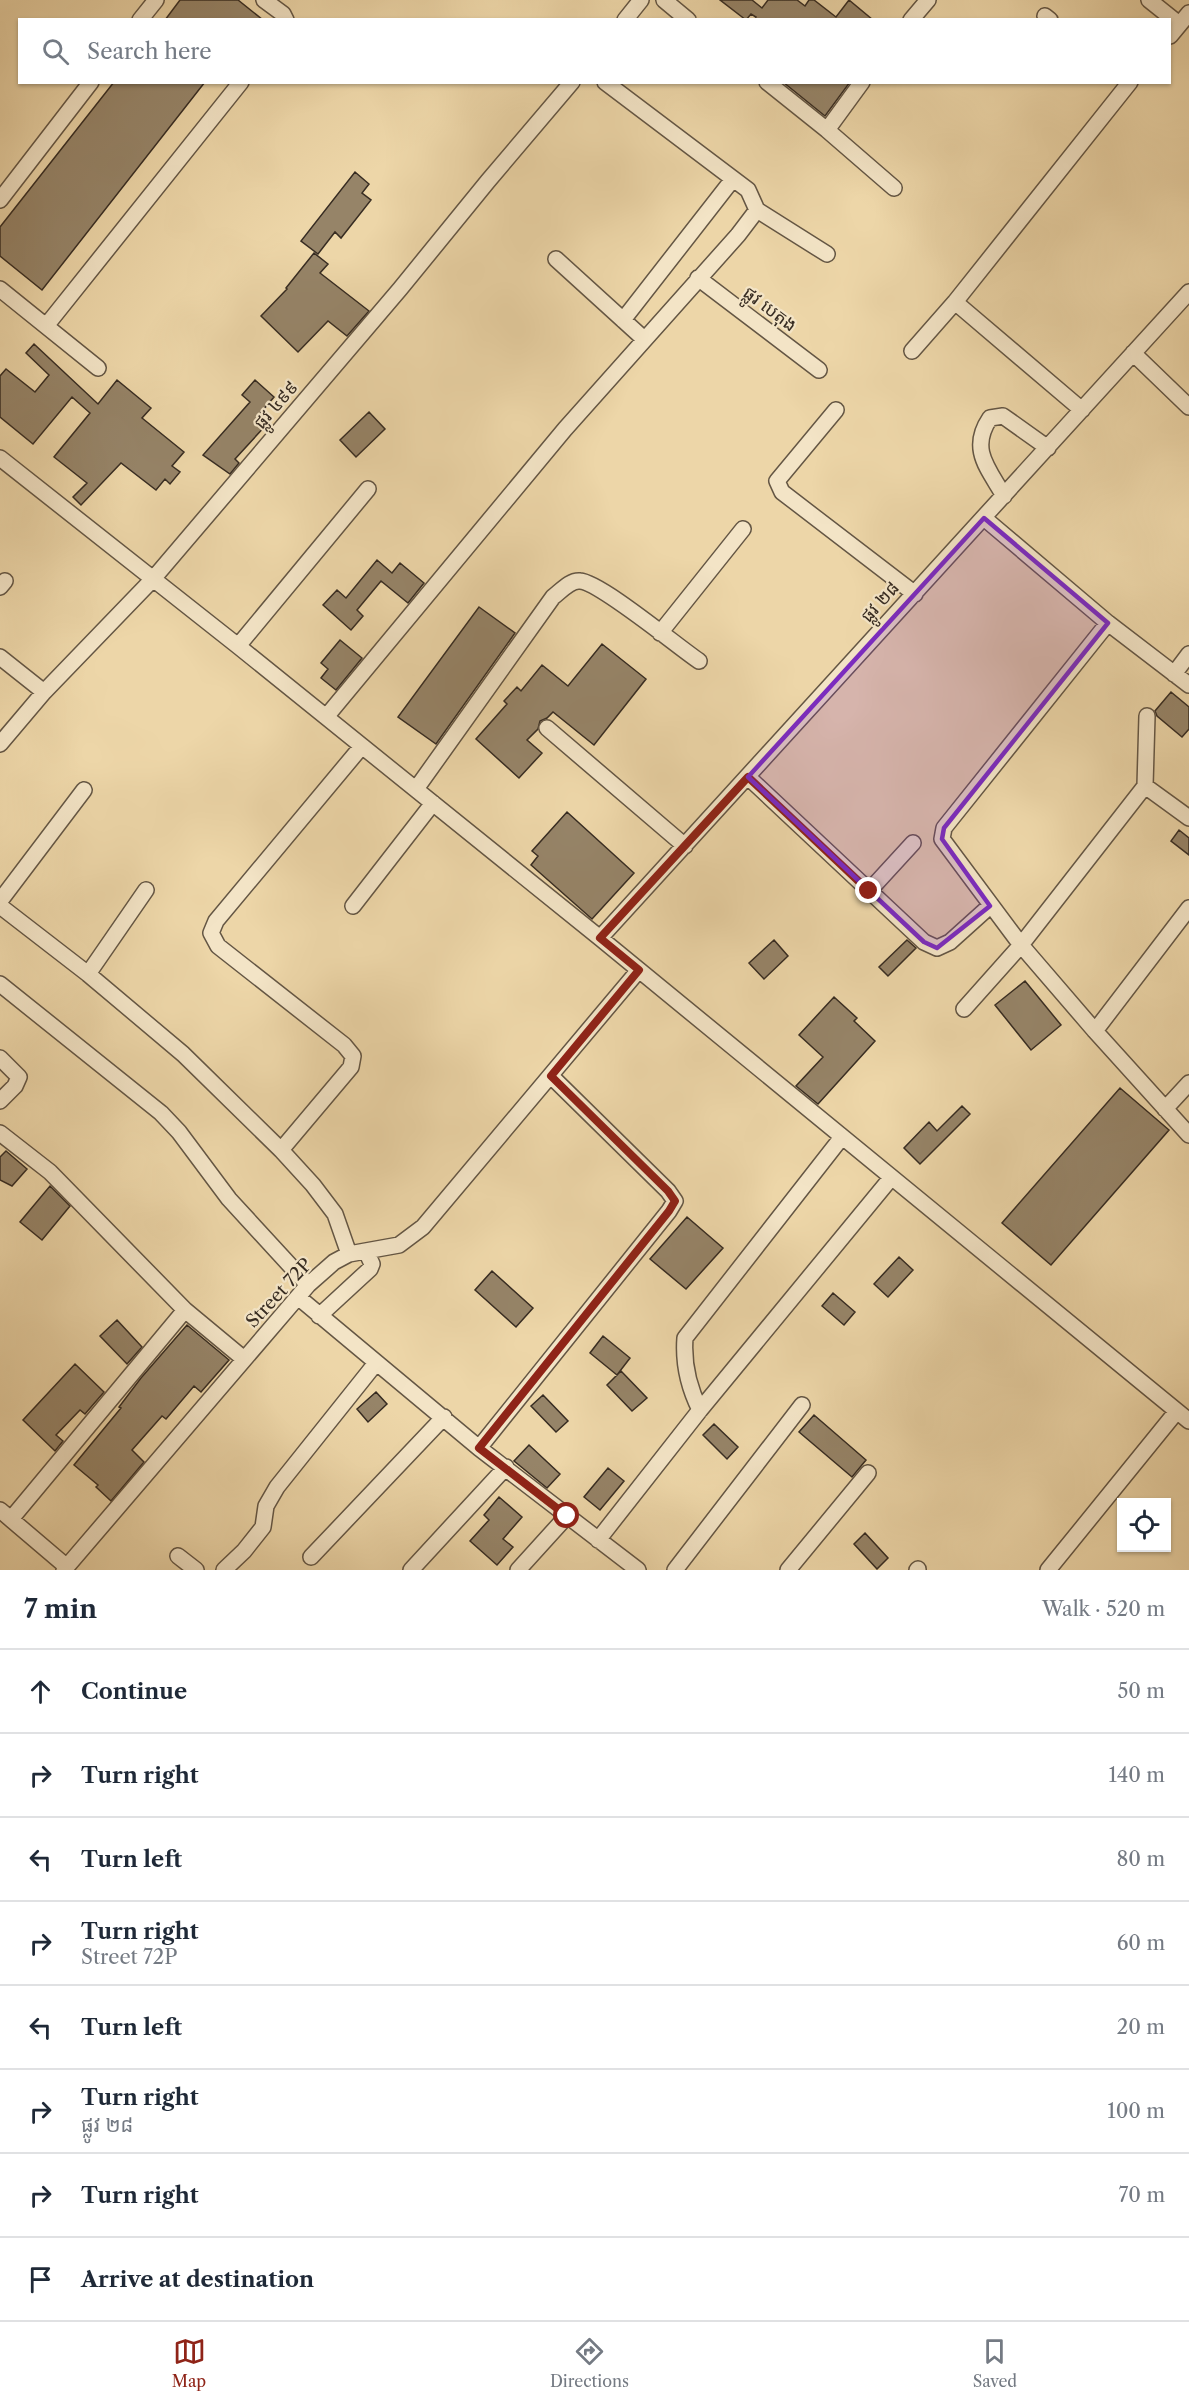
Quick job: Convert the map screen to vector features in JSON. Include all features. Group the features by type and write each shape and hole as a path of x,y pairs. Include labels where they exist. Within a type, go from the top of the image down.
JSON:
{"street":[{"path":"142,18 156,0"},
{"path":"264,0 285,18"},
{"path":"627,18 641,0"},
{"path":"664,0 686,18"},
{"path":"912,18 928,0"},
{"path":"1149,0 1179,24"},
{"path":"0,200 90,84"},
{"path":"46,326 239,84"},
{"name":"ផ្លូវ ៤៩៩","path":"0,744 44,692 153,579 400,289 570,84"},
{"path":"608,84 748,190 757,210 826,254"},
{"path":"770,84 894,188"},
{"path":"827,130 861,84"},
{"path":"912,351 955,302 1128,84"},
{"path":"623,320 733,179"},
{"path":"326,717 565,429 738,235 757,210"},
{"path":"556,259 644,339"},
{"name":"ផ្លូវ បេតុង","path":"698,278 819,370"},
{"path":"0,289 98,368"},
{"name":"ផ្លូវ ២៨","path":"600,938 1189,292"},
{"path":"955,302 1082,410"},
{"path":"1133,353 1189,406"},
{"path":"836,410 777,481 778,484 782,492 915,594"},
{"path":"1004,496 981,457 981,432 990,418 1003,416 1048,448"},
{"path":"0,458 238,646 600,938 1189,1421"},
{"path":"238,646 368,489"},
{"path":"984,518 1108,622 1189,686"},
{"path":"660,633 743,529"},
{"path":"416,789 553,597 570,583 580,580 616,599 699,662"},
{"path":"1108,622 944,828 942,839 1021,945 1189,1135"},
{"path":"1174,674 1189,654"},
{"path":"0,657 44,692"},
{"path":"964,1009 1021,945 1145,786 1148,716"},
{"path":"547,728 685,846"},
{"path":"280,1150 351,1067 353,1056 344,1045 218,946 211,933 216,921 362,746"},
{"path":"748,777 924,942 937,948 950,942 990,906"},
{"path":"1145,786 1187,812"},
{"path":"0,901 84,790"},
{"path":"352,906 433,803"},
{"path":"869,891 913,843"},
{"path":"88,974 146,890"},
{"path":"0,906 88,974 183,1054 280,1150 313,1185 335,1214 349,1254"},
{"path":"1095,1031 1189,908"},
{"name":"Street 72P","path":"66,1568 303,1291 334,1262 349,1254 399,1245 423,1227 639,970"},
{"path":"0,984 161,1113 179,1132 303,1291 319,1316 479,1448 638,1570"},
{"path":"0,1058 19,1077 15,1086 0,1101"},
{"path":"479,1448 675,1201 668,1191 551,1076"},
{"path":"1165,1109 1189,1083"},
{"path":"0,1133 50,1172 185,1310 244,1359"},
{"path":"699,1410 690,1392 686,1373 685,1338 842,1137"},
{"path":"598,1540 699,1410 891,1178"},
{"path":"319,1316 370,1269 372,1264 366,1251"},
{"path":"66,1568 5,1515 185,1310"},
{"path":"224,1570 244,1551 263,1527 266,1506 277,1487 376,1363"},
{"path":"675,1570 802,1405"},
{"path":"1048,1570 1177,1411"},
{"path":"311,1557 444,1417"},
{"path":"411,1570 506,1467"},
{"path":"788,1570 868,1473"},
{"path":"518,1570 567,1516"},
{"path":"178,1556 196,1570"}],"highlighted area":[{"path":"984,518 1108,623 944,828 942,839 990,906 937,948 924,942 748,777"}],"building":[{"path":"180,0 238,0 260,18 166,18"},
{"path":"720,0 752,0 762,8 768,0 797,0 805,6 809,0 814,0 836,17 849,0 871,18 755,18 751,14 748,18 743,18"},
{"path":"112,84 203,84 42,290 0,256 0,227"},
{"path":"785,84 849,84 825,116"},
{"path":"355,172 369,184 362,193 371,200 341,238 335,232 318,254 301,241"},
{"path":"314,253 328,264 320,273 369,311 347,336 328,321 298,352 261,316 287,289"},
{"path":"34,344 98,404 117,380 151,408 142,418 184,452 172,466 180,472 170,484 165,479 156,490 121,463 81,505 73,497 87,483 54,457 90,413 72,397 33,444 0,417 0,376 6,369 35,392 49,375 26,353"},
{"path":"255,380 274,397 258,416 267,424 235,459 239,463 230,474 203,455 250,402 242,395"},
{"path":"369,412 385,429 356,457 340,440"},
{"path":"377,560 392,573 400,563 424,583 408,603 381,581 357,610 363,616 351,630 323,605 337,590 346,598"},
{"path":"479,607 515,633 436,744 398,717"},
{"path":"340,640 362,658 336,690 321,678 328,669 321,663"},
{"path":"602,644 646,679 594,745 553,712 540,721 538,729 527,740 542,753 519,778 476,739 507,704 504,701 517,687 521,691 542,665 568,686"},
{"path":"1171,692 1189,707 1189,729 1182,737 1157,716 1155,711"},
{"path":"567,812 634,873 592,919 531,865 538,856 532,851"},
{"path":"1179,830 1189,838 1189,855 1171,841"},
{"path":"774,940 788,956 764,979 749,963"},
{"path":"907,940 916,948 888,976 879,967"},
{"path":"1025,981 1061,1025 1031,1050 995,1005"},
{"path":"834,997 857,1018 854,1021 875,1041 818,1104 796,1086 823,1057 799,1035"},
{"path":"1120,1088 1169,1130 1051,1265 1002,1223"},
{"path":"962,1106 970,1114 920,1164 904,1148 929,1122 937,1131"},
{"path":"6,1151 27,1169 12,1186 0,1180 0,1157"},
{"path":"50,1186 70,1206 42,1240 20,1222"},
{"path":"687,1217 723,1248 686,1289 650,1259"},
{"path":"899,1257 913,1270 888,1297 874,1284"},
{"path":"492,1271 533,1308 516,1327 475,1290"},
{"path":"833,1293 855,1312 844,1325 822,1306"},
{"path":"117,1320 142,1347 127,1364 100,1336"},
{"path":"187,1325 229,1360 201,1392 194,1386 166,1419 162,1416 132,1450 144,1462 111,1501 96,1487 98,1485 74,1465 121,1408 119,1407 141,1378"},
{"path":"603,1336 630,1358 617,1375 590,1353"},
{"path":"75,1364 104,1392 85,1414 80,1410 56,1435 63,1441 55,1451 23,1420"},
{"path":"621,1371 647,1398 632,1411 607,1385"},
{"path":"376,1392 387,1404 368,1422 357,1409"},
{"path":"543,1395 568,1421 556,1432 531,1406"},
{"path":"814,1415 866,1460 852,1477 799,1432"},
{"path":"714,1424 738,1447 727,1459 703,1435"},
{"path":"529,1445 560,1474 547,1488 514,1461"},
{"path":"608,1468 624,1481 600,1510 584,1497"},
{"path":"499,1497 522,1517 503,1539 513,1547 497,1565 470,1541 489,1520 484,1515"},
{"path":"865,1533 888,1558 877,1569 854,1544"}],"route":[{"path":"567,1516 479,1448 675,1201 668,1191 551,1076 639,970 600,938 748,777 869,891"}]}
